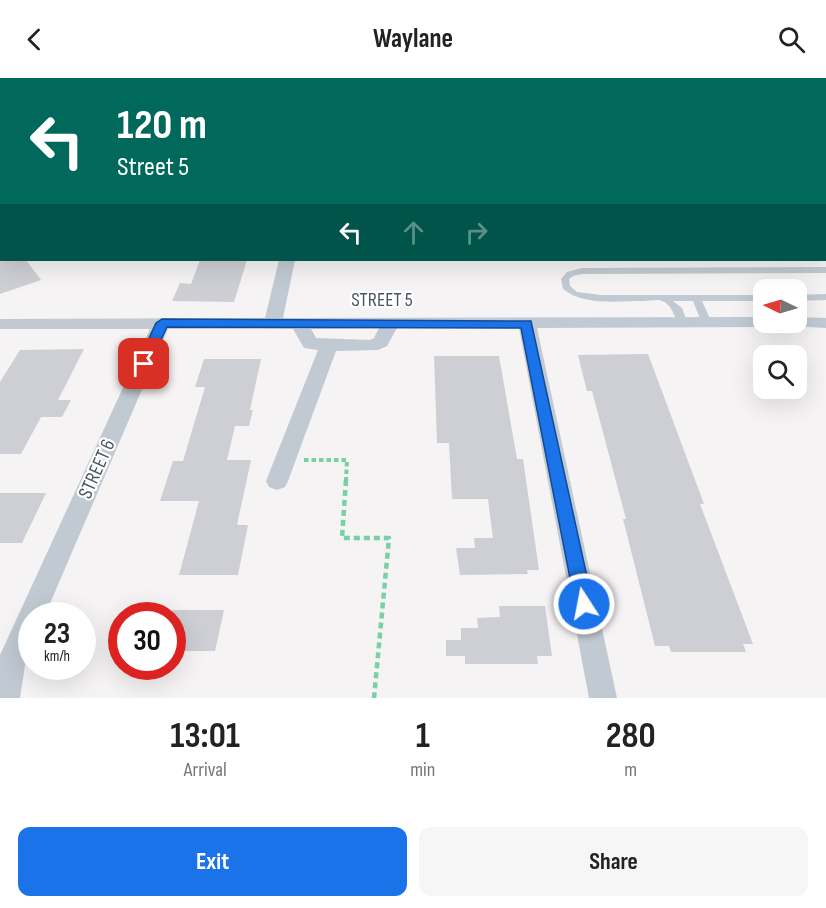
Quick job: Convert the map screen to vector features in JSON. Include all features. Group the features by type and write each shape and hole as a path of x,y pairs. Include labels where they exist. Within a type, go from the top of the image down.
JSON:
{"street":[{"path":"273,322 287,261"},
{"path":"299,322 310,344 329,345 378,344 391,322"},
{"name":"STREET 5","path":"0,324 753,322"},
{"path":"807,322 826,323"},
{"name":"STREET 6","path":"38,602 162,323"},
{"path":"527,324 603,698"},
{"path":"277,481 329,345"},
{"name":"STREET 6","path":"6,698 12,659 18,646"}],"lane":[{"path":"753,298 582,296 574,294 566,287 565,279 570,274 582,272 826,270"},
{"path":"699,297 697,302 706,321"},
{"path":"807,298 826,297"},
{"path":"664,298 677,308 682,322"}],"path":[{"path":"285,460 347,460 342,538 389,538 374,698"}],"building":[{"path":"0,261 27,261 41,280 0,294"},
{"path":"200,261 247,261 234,302 172,301 180,283 191,284"},
{"path":"84,349 58,400 71,400 62,417 41,417 21,454 0,454 0,382 20,350"},
{"path":"648,354 704,504 700,504 753,644 743,644 746,652 671,652 669,646 655,646 623,519 626,519 592,391 587,391 578,355"},
{"path":"434,356 499,356 517,459 523,459 539,570 527,570 528,574 460,575 456,548 475,548 474,538 493,538 488,499 452,499 449,443 437,443"},
{"path":"204,359 261,359 250,410 253,410 249,426 235,426 227,460 251,460 237,525 248,525 238,575 179,575 199,501 160,501 173,461 183,461 205,387 195,387"},
{"path":"0,493 46,493 22,543 0,543"},
{"path":"499,606 545,606 552,656 537,656 538,664 465,664 465,656 446,656 446,640 461,640 461,628 478,628 477,618 500,617"},
{"path":"186,610 224,610 215,651 186,651"}],"route":[{"path":"144,364 162,323 527,324 584,604"}]}
